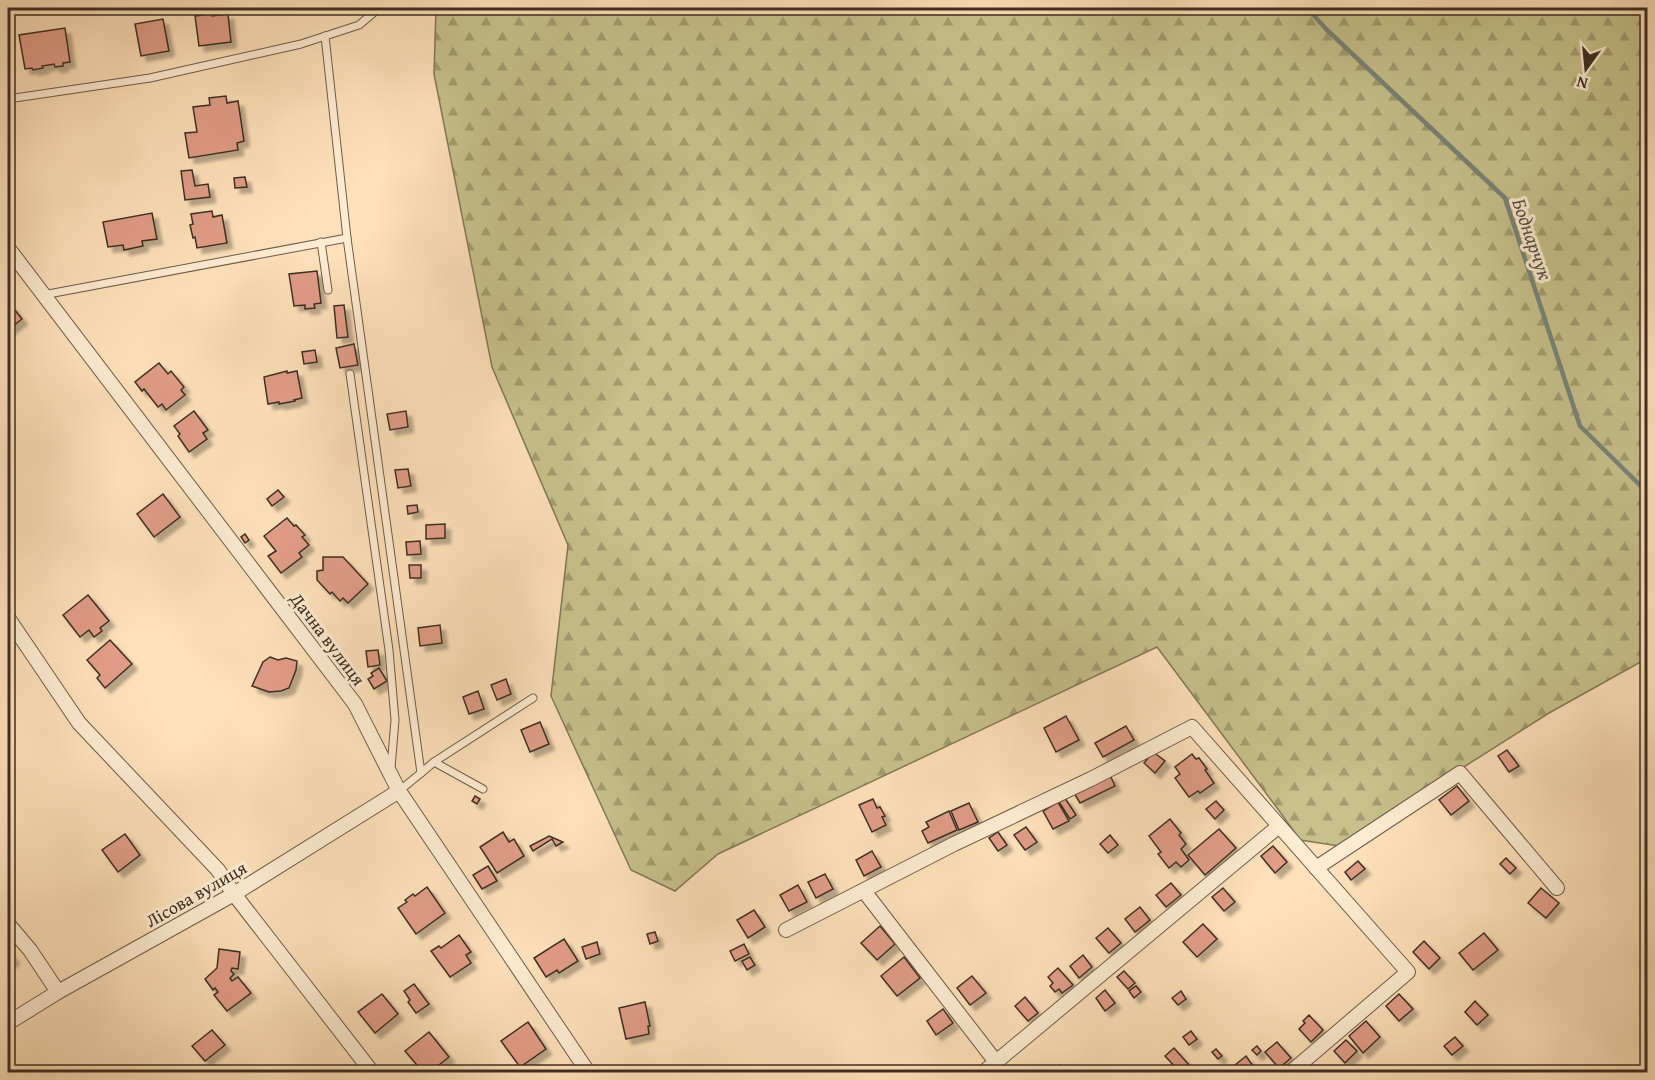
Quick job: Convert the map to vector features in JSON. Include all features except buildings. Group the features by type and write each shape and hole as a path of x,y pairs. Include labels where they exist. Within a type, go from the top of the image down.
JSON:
{"street":[{"name":"Дачна вулиця","path":"8,248 355,704 399,791 588,1072"},
{"path":"8,618 79,723 218,870 234,894 372,1072"},
{"path":"786,930 1192,727 1408,972 1290,1072"},
{"path":"1316,868 1460,773 1557,888"},
{"name":"Лісова вулиця","path":"8,1023 58,992 234,894 399,791"},
{"path":"984,1072 1279,826"},
{"path":"864,891 996,1062"},
{"path":"8,924 58,992"}],"lane":[{"path":"8,99 150,78 301,44 359,25 380,8"},
{"path":"325,36 347,238 421,773"},
{"path":"43,295 347,238"},
{"path":"321,242 328,290"},
{"path":"350,374 389,650 395,720 390,773"},
{"path":"399,791 434,762 533,698"},
{"path":"434,762 483,789"}],"green space":[{"path":"436,8 1647,8 1647,668 1644,660 1549,713 1339,846 1300,840 1157,647 718,854 675,891 631,870 551,696 568,545 492,367 434,74"}],"waterway":[{"name":"Боднарчук","path":"1307,8 1326,29 1505,198 1580,426 1648,493"}]}
